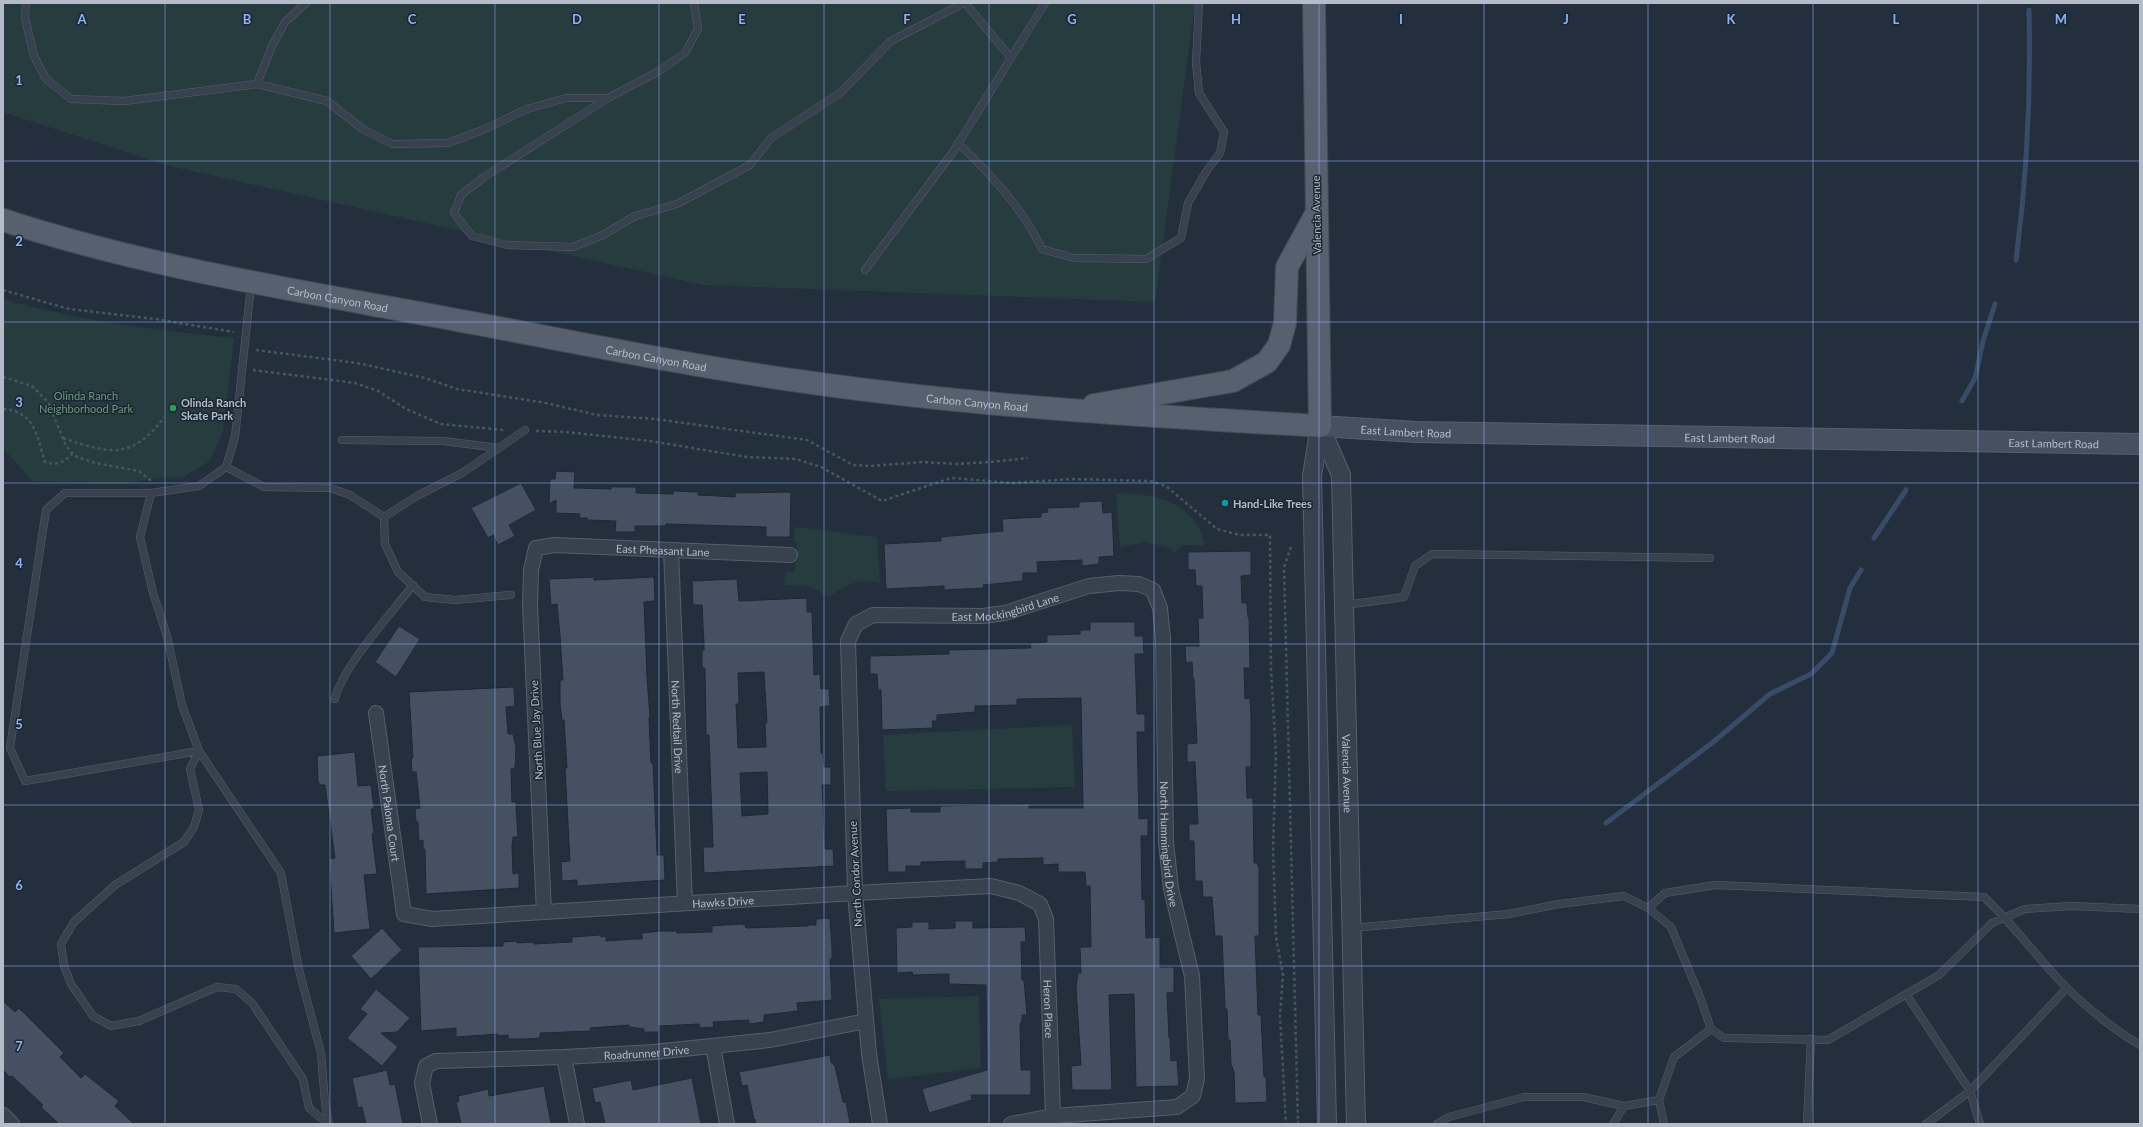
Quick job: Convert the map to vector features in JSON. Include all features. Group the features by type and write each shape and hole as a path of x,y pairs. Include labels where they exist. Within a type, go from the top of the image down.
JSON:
{"main road":[{"name":"Valencia Avenue","path":"1314,3 1320,426"},
{"path":"1065,410 1233,381 1267,362 1279,345 1285,323 1287,267 1316,213"},
{"name":"Carbon Canyon Road","path":"3,220 39,232 142,259 251,282 798,381 917,396 1065,410 1136,416 1320,426"},
{"name":"East Lambert Road","path":"1320,426 1416,432 2140,444"}],"street":[{"name":"Valencia Avenue","path":"1320,426 1341,475 1356,1124"},
{"name":"Valencia Avenue","path":"1320,426 1312,476 1327,1124"},
{"name":"East Pheasant Lane","path":"536,548 555,545 790,555"},
{"name":"North Blue Jay Drive","path":"536,548 530,570 530,605 544,912"},
{"name":"North Redtail Drive","path":"671,550 685,903"},
{"name":"East Mockingbird Lane","path":"856,624 873,615 984,616 1005,613 1089,586 1139,584 1153,590"},
{"name":"North Hummingbird Drive","path":"1053,1116 1177,1108 1194,1096 1197,1079 1194,994 1192,976 1176,910 1168,868 1163,639 1160,608 1153,590"},
{"name":"North Condor Avenue","path":"856,624 848,641 854,893 866,1021 880,1124"},
{"name":"North Paloma Court","path":"376,713 404,914"},
{"name":"Hawks Drive","path":"404,914 432,919 991,886 1019,893 1040,904"},
{"name":"Heron Place","path":"1040,904 1046,919 1053,1116"},
{"name":"Roadrunner Drive","path":"430,1124 422,1083 426,1066 436,1061 564,1057 713,1046 770,1040 866,1021"},
{"path":"713,1046 727,1124"},
{"path":"564,1057 577,1124"},
{"path":"3,1115 12,1124"},
{"path":"1010,1124 1053,1116"}],"lane":[{"path":"26,3 25,18 34,56 46,79 70,99 124,101 257,84 327,101 364,130 393,144 448,143 485,129 527,109 566,98 608,98"},
{"path":"257,84 272,46 285,22 306,3"},
{"path":"694,3 698,29 684,53 659,71 608,98 484,177 461,195 454,212 472,236 507,245 573,247 603,235 635,216 677,204 750,165 771,138 840,93 891,41 964,3 1011,58"},
{"path":"865,270 958,143 1045,3"},
{"path":"958,143 1000,184 1030,226 1042,249 1074,258 1146,260 1181,238 1188,203 1220,153 1224,132 1199,93 1196,62 1198,3"},
{"path":"199,751 25,781 10,748 46,510 65,493 151,493 199,486 226,468 235,437 251,282"},
{"path":"384,518 417,496 462,473 525,430"},
{"path":"342,440 443,441 499,448"},
{"path":"226,468 264,487 330,488 350,495 384,518"},
{"path":"151,493 140,537 153,593 167,636 182,705 199,751 281,873 299,970 321,1053 324,1103 328,1124"},
{"path":"384,518 385,544 398,572 425,597 455,600 511,594"},
{"path":"1345,605 1363,604 1404,597 1415,566 1432,554 1710,558"},
{"path":"335,699 338,687 350,668 413,586"},
{"path":"199,751 190,769 199,810 194,827 184,842 115,885 74,922 61,944 64,966 71,984 93,1016 111,1026 139,1021 217,987 236,989 252,1003 303,1079 309,1108 328,1124"},
{"path":"1648,908 1665,893 1716,885 1984,897 2005,917 2068,988 2126,1037 2140,1045"},
{"path":"1351,928 1509,914 1559,904 1624,896 1648,908 1671,927 1700,997 1711,1029 1724,1038 1828,1040 1939,975 1992,923 2005,917 2025,909 2033,908 2072,906 2140,909"},
{"path":"1926,1124 1970,1091 2068,988"},
{"path":"1906,994 1970,1091 1980,1124"},
{"path":"1664,1124 1659,1100 1674,1057 1711,1029"},
{"path":"1807,1124 1811,1039"},
{"path":"1437,1124 1449,1117 1524,1097 1583,1097 1624,1106 1659,1100"},
{"path":"1613,1124 1624,1106"}],"path":[{"path":"3,290 69,309 155,319 246,334"},
{"path":"244,348 357,363 425,378 457,389 546,403 597,415 655,420 807,440 854,464 871,466 922,462 983,463 1028,458"},
{"path":"242,369 355,383 378,391 406,409 441,424 482,429 566,432 650,441 747,457 796,459 821,467 882,501 951,478 1013,483 1072,479 1150,481 1166,486 1217,529 1240,535 1270,535 1271,669 1276,755 1274,854 1276,937 1283,975 1280,1016 1286,1124"},
{"path":"3,377 32,386 48,402 66,446 72,454 95,463 139,471 150,480 151,493"},
{"path":"3,409 16,412 26,418 33,425 39,438 45,462 53,465 63,462 72,454"},
{"path":"63,438 98,449 116,450 130,448 142,442 164,417"},
{"path":"1291,547 1284,567 1298,1124"}],"green space":[{"path":"3,3 1195,3 1155,302 703,285 165,165 3,112"},
{"name":"Olinda Ranch Neighborhood Park","path":"3,299 31,307 117,324 234,338 223,431 210,461 182,478 164,477 120,484 32,481 3,448"},
{"path":"1116,493 1138,494 1159,498 1178,507 1187,513 1197,524 1205,545 1182,545 1175,553 1171,551 1172,548 1145,542 1120,547"},
{"path":"795,527 877,537 880,583 866,581 859,582 841,589 829,597 809,586 784,585 785,572 795,572 797,542 793,542"},
{"path":"1072,725 1075,787 886,791 883,735"},
{"path":"979,996 981,1068 888,1079 879,999"}],"building":[{"path":"556,471 575,472 574,488 611,489 611,487 636,487 636,493 673,494 673,491 698,492 698,495 735,497 735,493 791,492 790,537 766,537 766,527 666,524 666,526 635,526 635,532 615,532 616,521 587,520 587,518 579,518 580,514 556,513 556,500 549,504 550,479 555,479"},
{"path":"521,483 536,510 509,525 515,536 498,545 493,535 488,538 471,508"},
{"path":"1102,501 1103,513 1112,512 1114,556 1099,557 1099,564 1082,566 1082,560 1037,562 1038,573 1023,573 1023,581 983,585 984,588 944,590 944,586 886,589 884,544 941,541 941,537 1003,531 1002,519 1041,517 1041,513 1048,512 1047,508 1079,507 1079,502"},
{"path":"1251,551 1251,575 1241,576 1242,603 1247,603 1249,617 1250,668 1244,668 1245,699 1250,698 1251,767 1246,767 1247,798 1253,798 1254,863 1257,863 1259,868 1259,936 1255,936 1258,1015 1261,1015 1264,1077 1266,1077 1267,1102 1235,1103 1234,1072 1231,1064 1230,1040 1228,1040 1227,1009 1225,1009 1222,936 1215,936 1212,897 1203,897 1202,881 1195,881 1194,841 1189,841 1189,824 1198,824 1195,762 1187,762 1187,744 1197,743 1192,662 1186,663 1185,646 1199,646 1198,618 1203,618 1202,586 1196,586 1195,570 1188,570 1188,552"},
{"path":"594,577 594,580 654,577 655,601 644,602 651,763 653,763 657,855 664,855 665,880 577,886 577,880 562,881 561,862 570,861 565,768 567,768 564,720 562,720 560,703 560,680 563,680 560,635 557,604 551,605 549,579"},
{"path":"737,579 739,601 807,598 807,612 812,612 814,675 820,674 821,689 829,689 830,706 820,707 821,753 823,753 824,767 831,767 831,785 822,785 825,849 833,849 834,866 704,873 703,847 713,847 709,735 706,735 705,668 702,668 702,650 704,650 704,644 702,605 693,605 692,581","holes":["764,672 767,723 765,723 766,747 738,748 736,704 739,704 738,673","767,772 768,814 742,816 740,773"]},
{"path":"1090,622 1135,622 1135,636 1143,636 1144,654 1135,654 1137,714 1145,714 1145,732 1137,732 1139,819 1148,818 1148,836 1141,836 1142,900 1145,899 1146,938 1160,937 1160,967 1174,967 1174,992 1167,993 1171,1061 1177,1060 1179,1086 1136,1087 1134,994 1109,995 1112,1090 1072,1090 1071,1066 1081,1065 1076,987 1078,973 1081,973 1080,947 1091,947 1090,886 1086,886 1085,872 1058,872 1058,864 1043,865 1043,858 998,859 998,862 983,863 983,869 965,869 965,861 921,862 921,866 906,866 906,872 888,872 886,809 911,808 911,812 940,812 940,806 1029,804 1029,808 1083,808 1081,698 1017,699 1017,705 975,706 975,712 937,715 937,721 932,721 933,728 882,730 881,690 878,690 877,674 870,674 870,656 949,654 949,650 1031,648 1030,643 1047,642 1047,635 1080,634 1080,630 1090,630"},
{"path":"399,626 420,639 396,677 375,662"},
{"path":"514,687 515,706 506,707 508,734 513,734 516,747 515,768 511,769 512,802 516,802 518,837 513,837 512,846 513,874 519,873 519,888 426,894 425,849 423,849 423,840 419,841 418,822 416,822 415,809 420,808 416,772 412,772 411,758 413,758 409,692"},
{"path":"355,752 358,786 371,785 374,809 371,809 374,833 372,834 377,874 364,875 370,929 334,933 329,859 335,858 325,785 320,785 318,781 317,756"},
{"path":"830,918 832,948 832,959 830,959 832,1000 797,1003 798,1011 764,1015 764,1022 749,1024 749,1020 713,1022 714,1027 700,1028 699,1024 659,1026 659,1032 644,1032 644,1029 629,1027 629,1025 590,1028 591,1031 540,1033 540,1038 525,1039 508,1039 508,1035 498,1036 498,1034 456,1037 456,1028 421,1031 418,947 503,946 503,942 517,941 517,943 533,942 534,944 572,942 572,937 601,935 601,937 606,936 606,941 642,939 642,933 661,931 677,931 677,933 712,932 712,926 741,924 745,925 746,928 808,926 816,925 816,919"},
{"path":"955,921 973,921 973,928 1025,927 1026,942 1021,942 1022,980 1024,980 1027,1015 1022,1015 1022,1023 1020,1023 1021,1070 1031,1070 1031,1095 971,1095 972,1100 929,1113 922,1089 987,1070 986,985 949,984 949,974 913,975 912,972 897,973 896,928 912,927 912,922 929,922 929,929 955,928"},
{"path":"382,928 402,950 371,979 351,956"},
{"path":"376,989 410,1018 397,1032 381,1033 398,1047 382,1066 347,1038 367,1014 360,1009"},
{"path":"3,1001 15,1012 19,1008 64,1053 60,1057 81,1078 85,1074 119,1101 115,1106 134,1124 59,1124 41,1107 43,1105 12,1076 10,1077 3,1070"},
{"path":"830,1055 831,1062 835,1066 843,1102 846,1102 850,1124 756,1124 747,1085 742,1086 739,1072"},
{"path":"387,1070 390,1085 395,1084 403,1124 366,1124 362,1107 358,1108 352,1078"},
{"path":"692,1078 701,1124 605,1124 600,1102 595,1103 592,1088 631,1080 633,1090"},
{"path":"544,1086 551,1124 461,1124 456,1102 459,1101 458,1096 488,1089 489,1096"}],"waterway":[{"path":"2016,260 2023,198 2027,135 2029,10"},
{"path":"1962,401 1975,378 1983,341 1995,304"},
{"path":"1874,538 1906,490"},
{"path":"1606,823 1712,743 1770,694 1811,674 1832,653 1850,588 1861,570"}],"place":[{"name":"Olinda Ranch Skate Park","path":"173,408"},
{"name":"Hand-Like Trees","path":"1225,503"}]}
